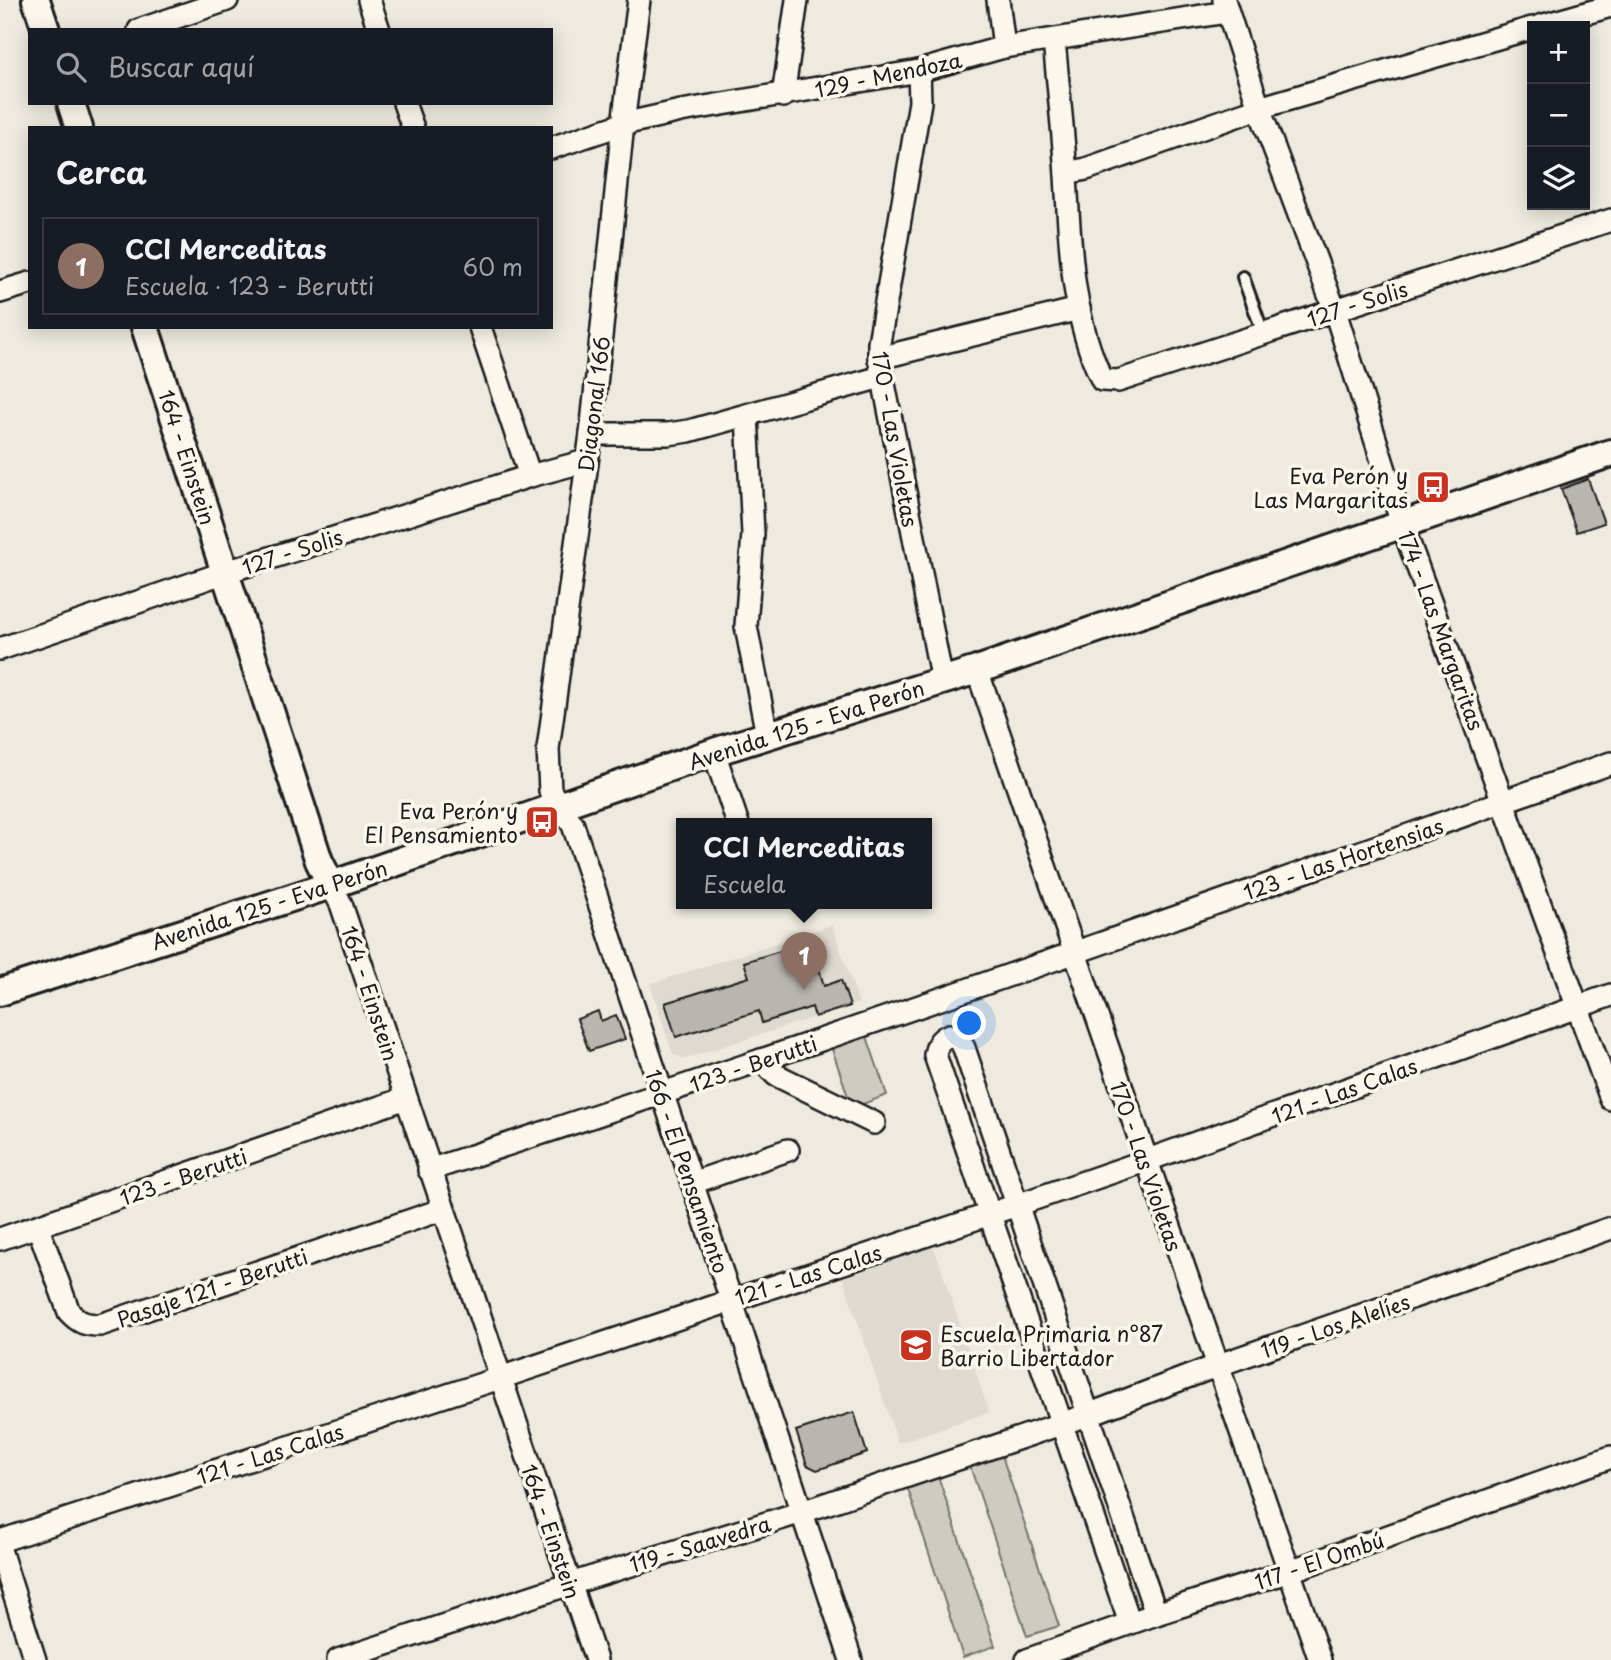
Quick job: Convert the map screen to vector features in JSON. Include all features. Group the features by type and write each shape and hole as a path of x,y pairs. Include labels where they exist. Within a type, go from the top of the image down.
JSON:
{"street":[{"path":"36,0 45,28"},
{"path":"145,28 227,0"},
{"path":"369,0 378,28"},
{"name":"Diagonal 166","path":"559,806 550,791 548,749 591,434 623,124 639,0"},
{"path":"782,96 797,0"},
{"path":"998,0 1004,47"},
{"name":"129 - Mendoza","path":"553,147 623,124 681,111 919,71 1004,47 1054,40 1226,6"},
{"name":"174 - Las Margaritas","path":"1226,6 1259,108 1335,311 1402,524 1611,1099"},
{"path":"1558,21 1611,6"},
{"path":"1066,173 1086,169 1259,108 1527,30"},
{"path":"591,434 678,433 747,415 880,367 1079,309 1070,262 1066,173 1054,40"},
{"name":"170 - Las Violetas","path":"919,71 920,102 879,343 880,367 942,681"},
{"path":"72,105 78,126"},
{"path":"405,105 412,126"},
{"name":"127 - Solis","path":"1079,309 1102,380 1118,381 1611,219"},
{"path":"0,292 28,284"},
{"name":"164 - Einstein","path":"146,329 319,861 341,904 596,1660"},
{"path":"481,329 530,476"},
{"path":"747,415 752,542 746,626 767,735"},
{"name":"Avenida 125 - Eva Perón","path":"0,992 331,885 713,752 977,670 1611,453"},
{"name":"127 - Solis","path":"0,649 226,572 530,476 586,461"},
{"name":"170 - Las Violetas","path":"977,670 1320,1660"},
{"path":"713,752 736,818"},
{"name":"123 - Las Hortensias","path":"1075,952 1611,763"},
{"name":"166 - El Pensamiento","path":"559,806 573,825 851,1660"},
{"name":"123 - Berutti","path":"429,1170 662,1095 1075,952"},
{"name":"121 - Las Calas","path":"0,1541 1017,1205 1611,995"},
{"path":"1130,1623 935,1055 942,1038 949,1035 960,1041 964,1048 1156,1614"},
{"path":"761,1060 776,1075 874,1123"},
{"name":"123 - Berutti","path":"0,1239 406,1098"},
{"path":"692,1183 788,1150"},
{"name":"Pasaje 121 - Berutti","path":"38,1227 69,1312 77,1321 100,1325 444,1209"},
{"name":"119 - Los Alelíes","path":"1060,1423 1611,1228"},
{"name":"119 - Saavedra","path":"338,1660 802,1512 1060,1423"},
{"name":"117 - El Ombú","path":"1027,1660 1156,1614 1290,1571 1611,1457"},
{"path":"0,1550 31,1659"}],"lane":[{"path":"1243,277 1262,333"}],"shaded area":[{"path":"832,925 859,1003 684,1059 673,1054 650,984"},
{"path":"865,1031 887,1095 852,1108 830,1043"},
{"name":"Escuela Primaria n°87 Barrio Libertador","path":"934,1247 989,1412 898,1443 843,1278"},
{"path":"1002,1456 1059,1626 1027,1636 970,1466"},
{"path":"938,1476 995,1646 963,1657 907,1486"}],"building":[{"path":"1588,479 1604,523 1577,532 1561,489"},
{"path":"793,947 797,960 815,955 824,986 841,980 850,1006 815,1017 812,1007 762,1023 759,1011 676,1037 665,1003 749,977 744,962"},
{"path":"598,1011 601,1021 616,1015 625,1039 589,1051 577,1019"},
{"path":"854,1412 867,1453 817,1470 807,1465 796,1431"}],"place":[{"name":"Eva Perón y Las Margaritas","path":"1433,487"},
{"name":"Eva Perón y El Pensamiento","path":"542,822"},
{"name":"CCI Merceditas","path":"804,990"},
{"name":"Escuela Primaria n°87 Barrio Libertador","path":"916,1345"}]}
